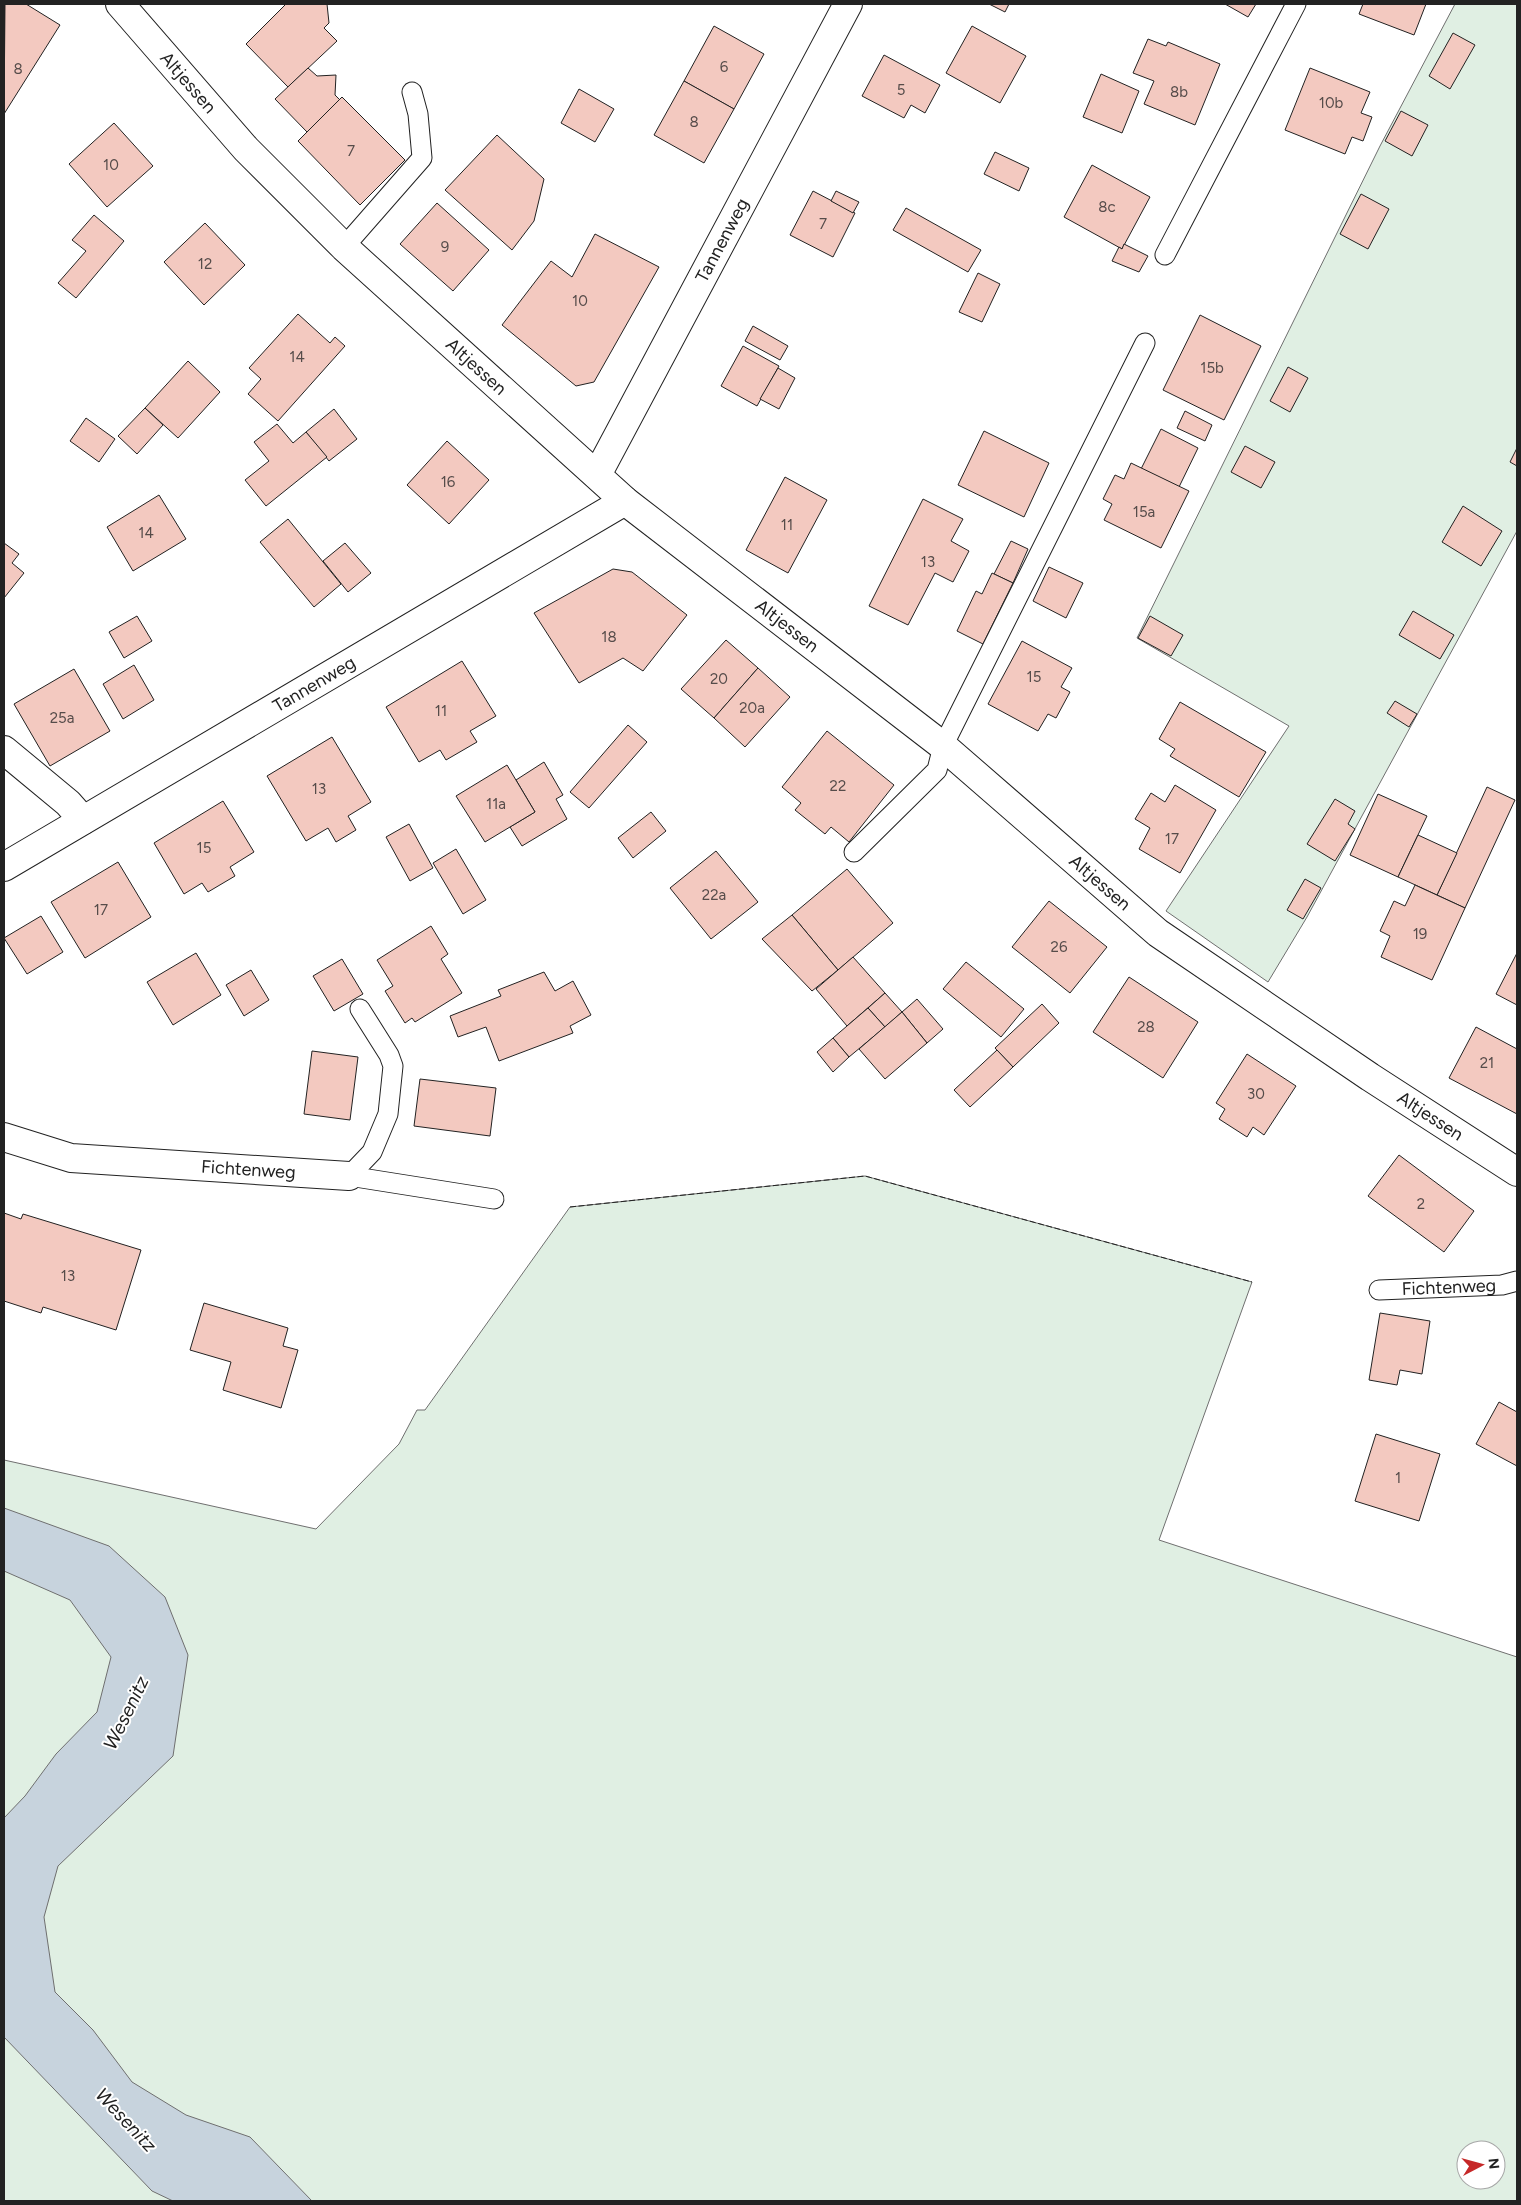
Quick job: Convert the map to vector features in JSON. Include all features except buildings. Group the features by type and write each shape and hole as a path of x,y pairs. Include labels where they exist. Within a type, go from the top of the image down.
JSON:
{"street":[{"name":"Altjessen","path":"120,4 246,149 344,246 625,501 943,746 1158,933 1370,1077 1517,1172"},
{"name":"Tannenweg","path":"597,475 848,4"},
{"name":"Tannenweg","path":"4,867 625,501"},
{"path":"4,750 68,803 83,820"},
{"name":"Fichtenweg","path":"4,1137 71,1158 349,1176"}],"lane":[{"path":"1165,255 1296,4"},
{"path":"344,246 422,158 418,114 412,92"},
{"path":"854,852 937,770 943,746 1145,343"},
{"path":"349,1176 372,1152 388,1114 393,1066 389,1055 360,1009"},
{"name":"Fichtenweg","path":"349,1176 494,1199"},
{"path":"1489,1302 1510,1283"},
{"name":"Fichtenweg","path":"1379,1290 1510,1283"}],"green space":[{"path":"1455,4 1517,4 1517,531 1307,917 1268,982 1166,911 1289,726 1137,638 1380,146"},
{"path":"865,1176 1252,1282 1159,1540 1517,1657 1517,2201 4,2201 4,1460 316,1529 399,1444 417,1410 425,1410 570,1207"}],"water":[{"name":"Wesenitz","path":"4,1508 109,1546 165,1597 188,1655 173,1756 58,1866 44,1917 55,1992 93,2030 132,2082 186,2115 250,2137 312,2201 173,2201 152,2191 4,2037 4,1818 25,1796 56,1754 97,1712 111,1657 70,1600 4,1571"}],"fence":[{"path":"570,1207 865,1176 1252,1282"}]}
